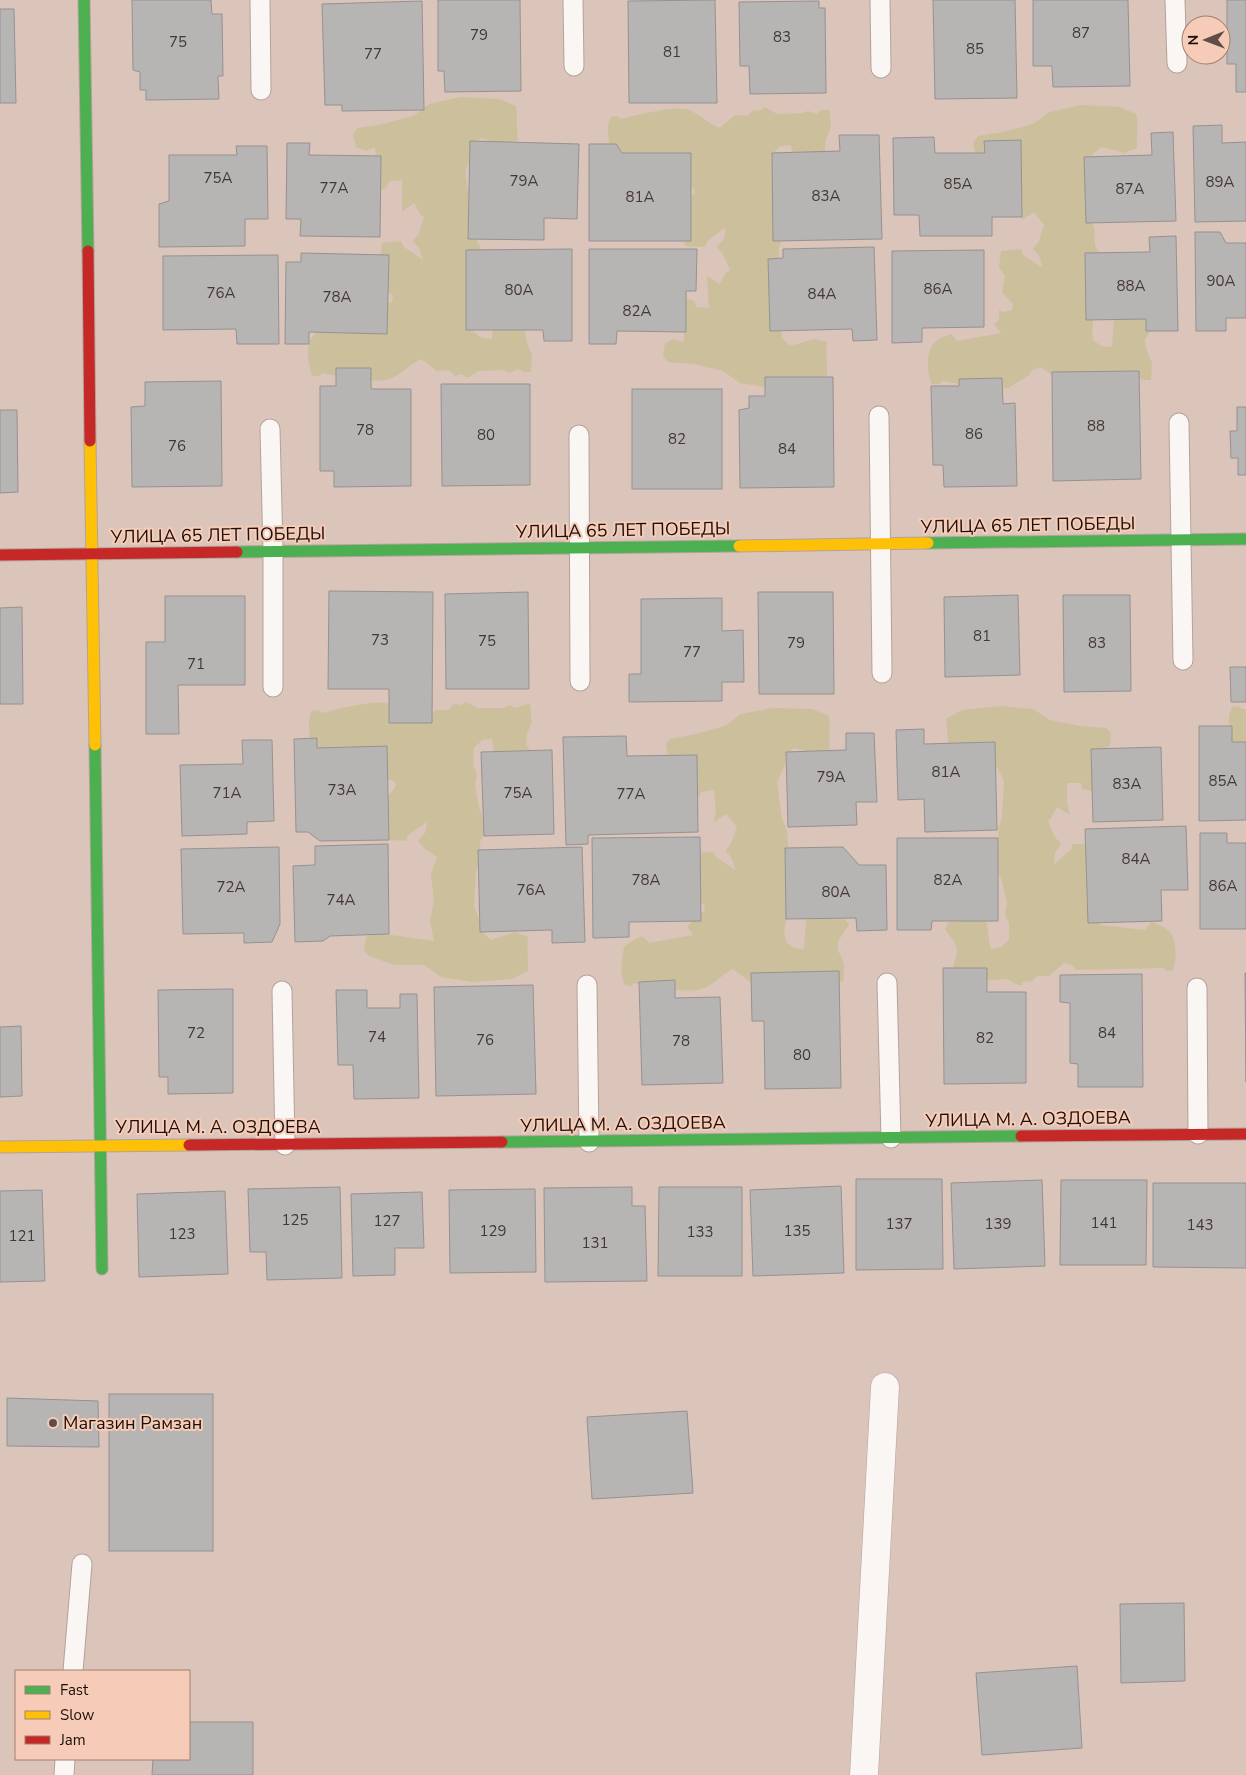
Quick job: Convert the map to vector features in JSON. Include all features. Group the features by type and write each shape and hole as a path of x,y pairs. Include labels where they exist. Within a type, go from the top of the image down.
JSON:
{"street":[{"path":"84,0 102,1269"},
{"name":"УЛИЦА 65 ЛЕТ ПОБЕДЫ","path":"0,555 1246,539"},
{"name":"УЛИЦА М. А. ОЗДОЕВА","path":"0,1147 1246,1134"},
{"path":"864,1775 885,1387"}],"lane":[{"path":"260,0 261,90"},
{"path":"572,0 574,66"},
{"path":"880,0 881,68"},
{"path":"1175,0 1177,63"},
{"path":"879,416 882,673"},
{"path":"1179,423 1183,660"},
{"path":"270,429 273,552 273,687"},
{"path":"579,435 580,681"},
{"path":"887,983 890,1138"},
{"path":"588,985 589,1142"},
{"path":"1197,988 1198,1134"},
{"path":"282,991 285,1145"},
{"path":"73,1670 82,1564"},
{"path":"64,1775 65,1760"}],"shaded area":[{"path":"461,97 500,99 516,106 518,140 505,145 481,138 473,146 473,152 465,172 475,237 481,249 472,322 473,332 482,338 492,339 493,320 536,315 525,331 526,340 532,355 531,372 524,372 518,369 510,373 504,370 478,371 467,378 462,374 455,376 449,370 437,371 421,359 389,379 374,381 323,373 319,376 313,376 308,350 310,340 317,333 331,326 337,333 381,325 384,304 392,302 393,296 382,284 380,259 382,243 401,241 404,247 423,260 419,248 413,241 419,233 424,217 420,214 414,203 402,212 402,180 389,181 387,187 378,191 375,147 366,151 356,147 353,134 358,128 413,116 429,104"},
{"path":"1081,105 1120,107 1136,114 1137,148 1125,153 1101,147 1093,154 1090,217 1094,228 1095,245 1101,257 1092,330 1093,340 1101,346 1112,347 1114,319 1137,315 1156,323 1145,339 1146,348 1152,363 1151,380 1143,380 1138,377 1057,379 1041,367 1032,370 1029,375 1008,388 975,387 943,381 939,384 932,384 928,369 928,358 933,344 937,341 951,334 957,341 1001,333 994,324 999,320 999,310 1003,312 1012,310 1013,304 1002,292 1005,276 999,267 1001,251 1021,249 1023,255 1043,268 1039,256 1033,249 1039,241 1044,225 1034,212 1022,220 1022,188 1008,189 976,155 973,143 978,136 1033,124 1049,112"},
{"path":"765,107 777,114 808,111 816,114 822,110 829,110 831,127 825,142 825,151 837,167 794,164 791,145 781,146 773,153 772,163 785,235 779,247 777,322 782,338 790,346 814,339 827,342 827,376 811,384 772,388 740,383 723,371 694,364 668,362 663,356 665,343 674,339 684,342 685,298 694,301 696,307 709,308 707,276 720,284 726,273 730,270 723,254 717,247 724,239 726,227 707,241 705,247 685,246 683,230 684,205 695,192 693,187 612,155 608,131 611,117 617,116 621,119 654,111 680,108 691,111 720,128 735,115 747,116 753,110 760,111"},
{"path":"466,702 478,708 503,708 509,705 517,708 530,704 532,722 526,736 527,746 538,761 495,758 492,739 483,740 474,747 473,765 477,773 475,786 486,830 480,842 481,859 476,870 474,907 483,927 483,933 491,940 515,932 528,937 528,971 512,979 473,982 441,977 424,965 395,965 369,956 364,950 366,937 376,933 434,941 430,921 434,901 431,874 437,857 418,841 425,833 427,822 408,835 406,841 387,840 384,825 389,815 386,799 396,786 395,781 313,749 310,735 309,720 312,711 318,710 322,713 356,705 383,703 425,720 436,710 448,710 454,704 461,705"},
{"path":"1001,706 1033,709 1050,720 1080,726 1106,728 1111,733 1110,746 1100,751 1091,748 1091,764 1102,772 1101,787 1092,791 1082,789 1081,783 1067,783 1067,803 1070,815 1057,807 1048,821 1055,837 1061,844 1055,853 1054,864 1071,850 1073,844 1093,844 1096,885 1086,898 1087,903 1102,922 1100,925 1145,930 1151,922 1165,928 1172,935 1175,944 1176,955 1173,970 1167,971 1163,968 1076,970 1072,965 1064,963 1049,976 1037,976 1031,982 1024,981 1020,986 1007,979 982,981 953,968 957,950 955,943 945,929 949,922 962,921 983,915 987,923 991,949 1001,947 1009,940 1009,923 1005,915 1007,902 994,858 999,846 998,829 1002,818 1004,781 994,761 949,753 946,719 962,710"},
{"path":"1238,706 1246,709 1246,753 1233,745 1230,730 1230,712 1232,707"},
{"path":"773,708 812,709 829,716 830,750 817,755 794,748 785,756 786,762 777,783 782,819 787,830 788,847 793,859 787,882 785,904 787,916 784,932 786,942 794,948 804,949 806,921 810,914 832,919 845,919 849,925 838,941 838,950 844,964 843,982 749,981 733,969 710,985 695,990 668,989 635,983 631,986 625,985 622,972 624,947 643,936 649,943 693,935 687,926 692,922 691,912 696,914 704,912 705,906 694,894 694,853 713,852 716,857 735,870 732,859 726,851 737,827 726,814 714,822 716,810 714,790 701,792 699,797 690,801 668,757 666,744 670,739 725,726 741,714"}],"building":[{"path":"132,0 211,0 212,14 222,14 223,76 218,76 219,99 146,100 146,90 140,90 140,72 133,70"},
{"path":"438,0 520,0 521,91 445,92 444,71 438,71"},
{"path":"715,0 717,103 629,103 628,1"},
{"path":"933,0 1015,0 1017,98 935,99"},
{"path":"1033,0 1128,0 1130,86 1053,87 1052,66 1033,66"},
{"path":"1227,0 1246,0 1246,92 1236,92 1236,64 1231,64 1231,15 1227,15"},
{"path":"422,1 424,110 342,111 342,105 325,105 322,4"},
{"path":"819,1 819,8 825,8 826,93 750,94 749,66 740,66 739,2"},
{"path":"0,9 14,9 16,103 0,103"},
{"path":"1222,125 1222,143 1246,142 1246,221 1195,222 1193,126"},
{"path":"1173,132 1176,221 1086,223 1084,157 1152,155 1151,133"},
{"path":"839,135 879,135 882,239 773,241 772,153 840,151"},
{"path":"934,137 935,153 985,153 984,141 1021,140 1022,217 992,217 992,236 920,236 919,215 894,215 893,138"},
{"path":"470,141 579,144 577,219 544,218 544,240 468,239"},
{"path":"287,143 310,143 309,155 381,156 380,237 300,236 301,219 286,219"},
{"path":"589,144 616,144 622,153 691,153 691,241 589,241"},
{"path":"236,146 267,146 268,219 245,219 245,246 159,247 159,204 169,201 169,155 237,155"},
{"path":"1195,232 1220,232 1226,243 1246,243 1246,318 1226,318 1226,331 1196,331"},
{"path":"1176,236 1178,331 1146,331 1146,319 1086,320 1085,253 1150,252 1149,237"},
{"path":"874,247 877,340 853,341 852,329 770,331 768,259 783,258 783,249"},
{"path":"572,249 572,341 544,341 543,330 466,330 466,250"},
{"path":"589,249 697,249 696,291 686,291 686,332 617,331 616,344 589,344"},
{"path":"984,250 984,327 922,328 922,342 892,343 892,251"},
{"path":"301,253 389,255 387,334 309,332 309,344 285,344 286,262 301,262"},
{"path":"278,255 279,344 237,344 236,329 163,330 163,256"},
{"path":"336,368 371,368 371,389 411,389 411,486 334,487 334,471 320,471 320,386 336,386"},
{"path":"1139,371 1141,479 1053,481 1052,372"},
{"path":"765,377 833,377 834,487 740,488 739,410 749,408 749,396 765,396"},
{"path":"1002,378 1003,404 1015,403 1017,486 944,487 943,465 933,465 931,386 959,386 959,379"},
{"path":"221,381 222,486 132,487 131,407 145,406 145,382"},
{"path":"441,384 530,384 530,485 442,486"},
{"path":"632,389 722,389 722,489 632,489"},
{"path":"1237,407 1246,407 1246,475 1238,475 1238,458 1231,458 1230,431 1237,431"},
{"path":"0,410 17,410 18,492 0,493"},
{"path":"329,591 433,592 432,723 389,723 389,689 328,689"},
{"path":"528,592 529,689 446,689 445,594"},
{"path":"758,592 833,592 834,694 759,694"},
{"path":"1018,595 1020,675 945,677 944,597"},
{"path":"1063,595 1130,595 1131,691 1064,692"},
{"path":"165,596 245,596 245,685 178,685 179,734 146,734 146,642 165,642"},
{"path":"722,598 722,631 743,630 744,682 722,682 722,701 629,702 629,674 641,674 641,599"},
{"path":"22,607 23,704 0,704 0,608"},
{"path":"1230,667 1246,667 1246,702 1231,702"},
{"path":"1199,726 1232,726 1232,742 1246,742 1246,820 1199,821"},
{"path":"924,729 924,744 995,742 997,830 925,832 924,799 898,800 896,730"},
{"path":"846,733 874,733 877,802 856,802 857,825 788,827 786,752 846,750"},
{"path":"626,736 627,756 697,755 698,832 588,835 588,844 566,845 563,737"},
{"path":"317,738 317,748 387,746 389,840 320,841 308,832 296,832 294,739"},
{"path":"242,740 272,740 274,821 247,822 247,834 182,836 180,765 243,764"},
{"path":"1161,747 1163,820 1093,822 1091,749"},
{"path":"552,750 554,834 484,836 481,752"},
{"path":"1186,826 1188,890 1161,890 1162,921 1088,923 1085,829"},
{"path":"1200,833 1227,833 1227,843 1246,843 1246,929 1200,929"},
{"path":"700,837 701,921 629,922 629,937 593,938 592,838"},
{"path":"897,838 998,838 998,921 932,921 931,930 897,930"},
{"path":"388,844 389,934 330,936 323,941 295,942 293,866 315,865 315,846"},
{"path":"279,847 280,924 272,942 244,943 244,933 183,934 181,849"},
{"path":"582,847 585,942 552,943 552,930 480,932 478,850"},
{"path":"843,847 859,865 886,865 887,930 857,931 856,918 786,919 785,848"},
{"path":"943,968 987,968 987,992 1026,992 1026,1083 944,1084"},
{"path":"839,971 841,1088 765,1089 764,1021 752,1021 751,973"},
{"path":"1245,973 1246,973 1246,1082"},
{"path":"1142,974 1143,1087 1078,1087 1078,1064 1070,1063 1070,1003 1060,1002 1060,975"},
{"path":"675,980 675,998 720,997 723,1083 642,1085 639,982"},
{"path":"533,985 536,1094 436,1096 434,987"},
{"path":"233,989 233,1093 168,1094 168,1077 159,1077 158,990"},
{"path":"336,990 367,990 367,1008 400,1008 400,994 417,994 419,1098 354,1099 353,1065 338,1065"},
{"path":"21,1026 22,1096 0,1097 0,1027"},
{"path":"856,1179 942,1179 943,1269 856,1270"},
{"path":"1042,1180 1045,1266 954,1269 951,1183"},
{"path":"1061,1180 1147,1180 1146,1265 1060,1265"},
{"path":"1153,1183 1246,1183 1246,1268 1153,1267"},
{"path":"841,1186 844,1273 753,1276 750,1190"},
{"path":"340,1187 342,1278 267,1280 266,1252 250,1252 248,1189"},
{"path":"632,1187 632,1206 645,1206 647,1281 545,1282 544,1188"},
{"path":"659,1187 742,1187 742,1276 658,1276"},
{"path":"535,1189 536,1272 450,1273 449,1190"},
{"path":"42,1190 45,1281 0,1282 0,1191"},
{"path":"225,1191 228,1274 139,1277 137,1194"},
{"path":"422,1192 424,1248 395,1248 395,1275 353,1276 351,1194"},
{"path":"109,1394 213,1394 213,1551 109,1551"},
{"name":"Магазин Рамзан","path":"7,1398 98,1401 99,1447 7,1446"},
{"path":"687,1411 693,1493 592,1499 587,1417"},
{"path":"1184,1603 1185,1681 1121,1683 1120,1604"},
{"path":"1077,1666 1082,1748 982,1755 976,1673"},
{"path":"190,1722 253,1722 253,1775 152,1775 153,1760 190,1760"}],"traffic: fast":[{"path":"84,0 88,251"},
{"path":"928,543 1246,539"},
{"path":"237,552 739,546"},
{"path":"95,745 102,1269"},
{"path":"502,1142 1021,1136"}],"traffic: slow":[{"path":"90,441 95,745"},
{"path":"739,546 928,543"},
{"path":"0,1147 189,1145"}],"traffic: jam":[{"path":"88,251 90,441"},
{"path":"0,555 237,552"},
{"path":"1021,1136 1246,1134"},
{"path":"189,1145 502,1142"}],"place":[{"name":"Магазин Рамзан","path":"53,1423"}]}
